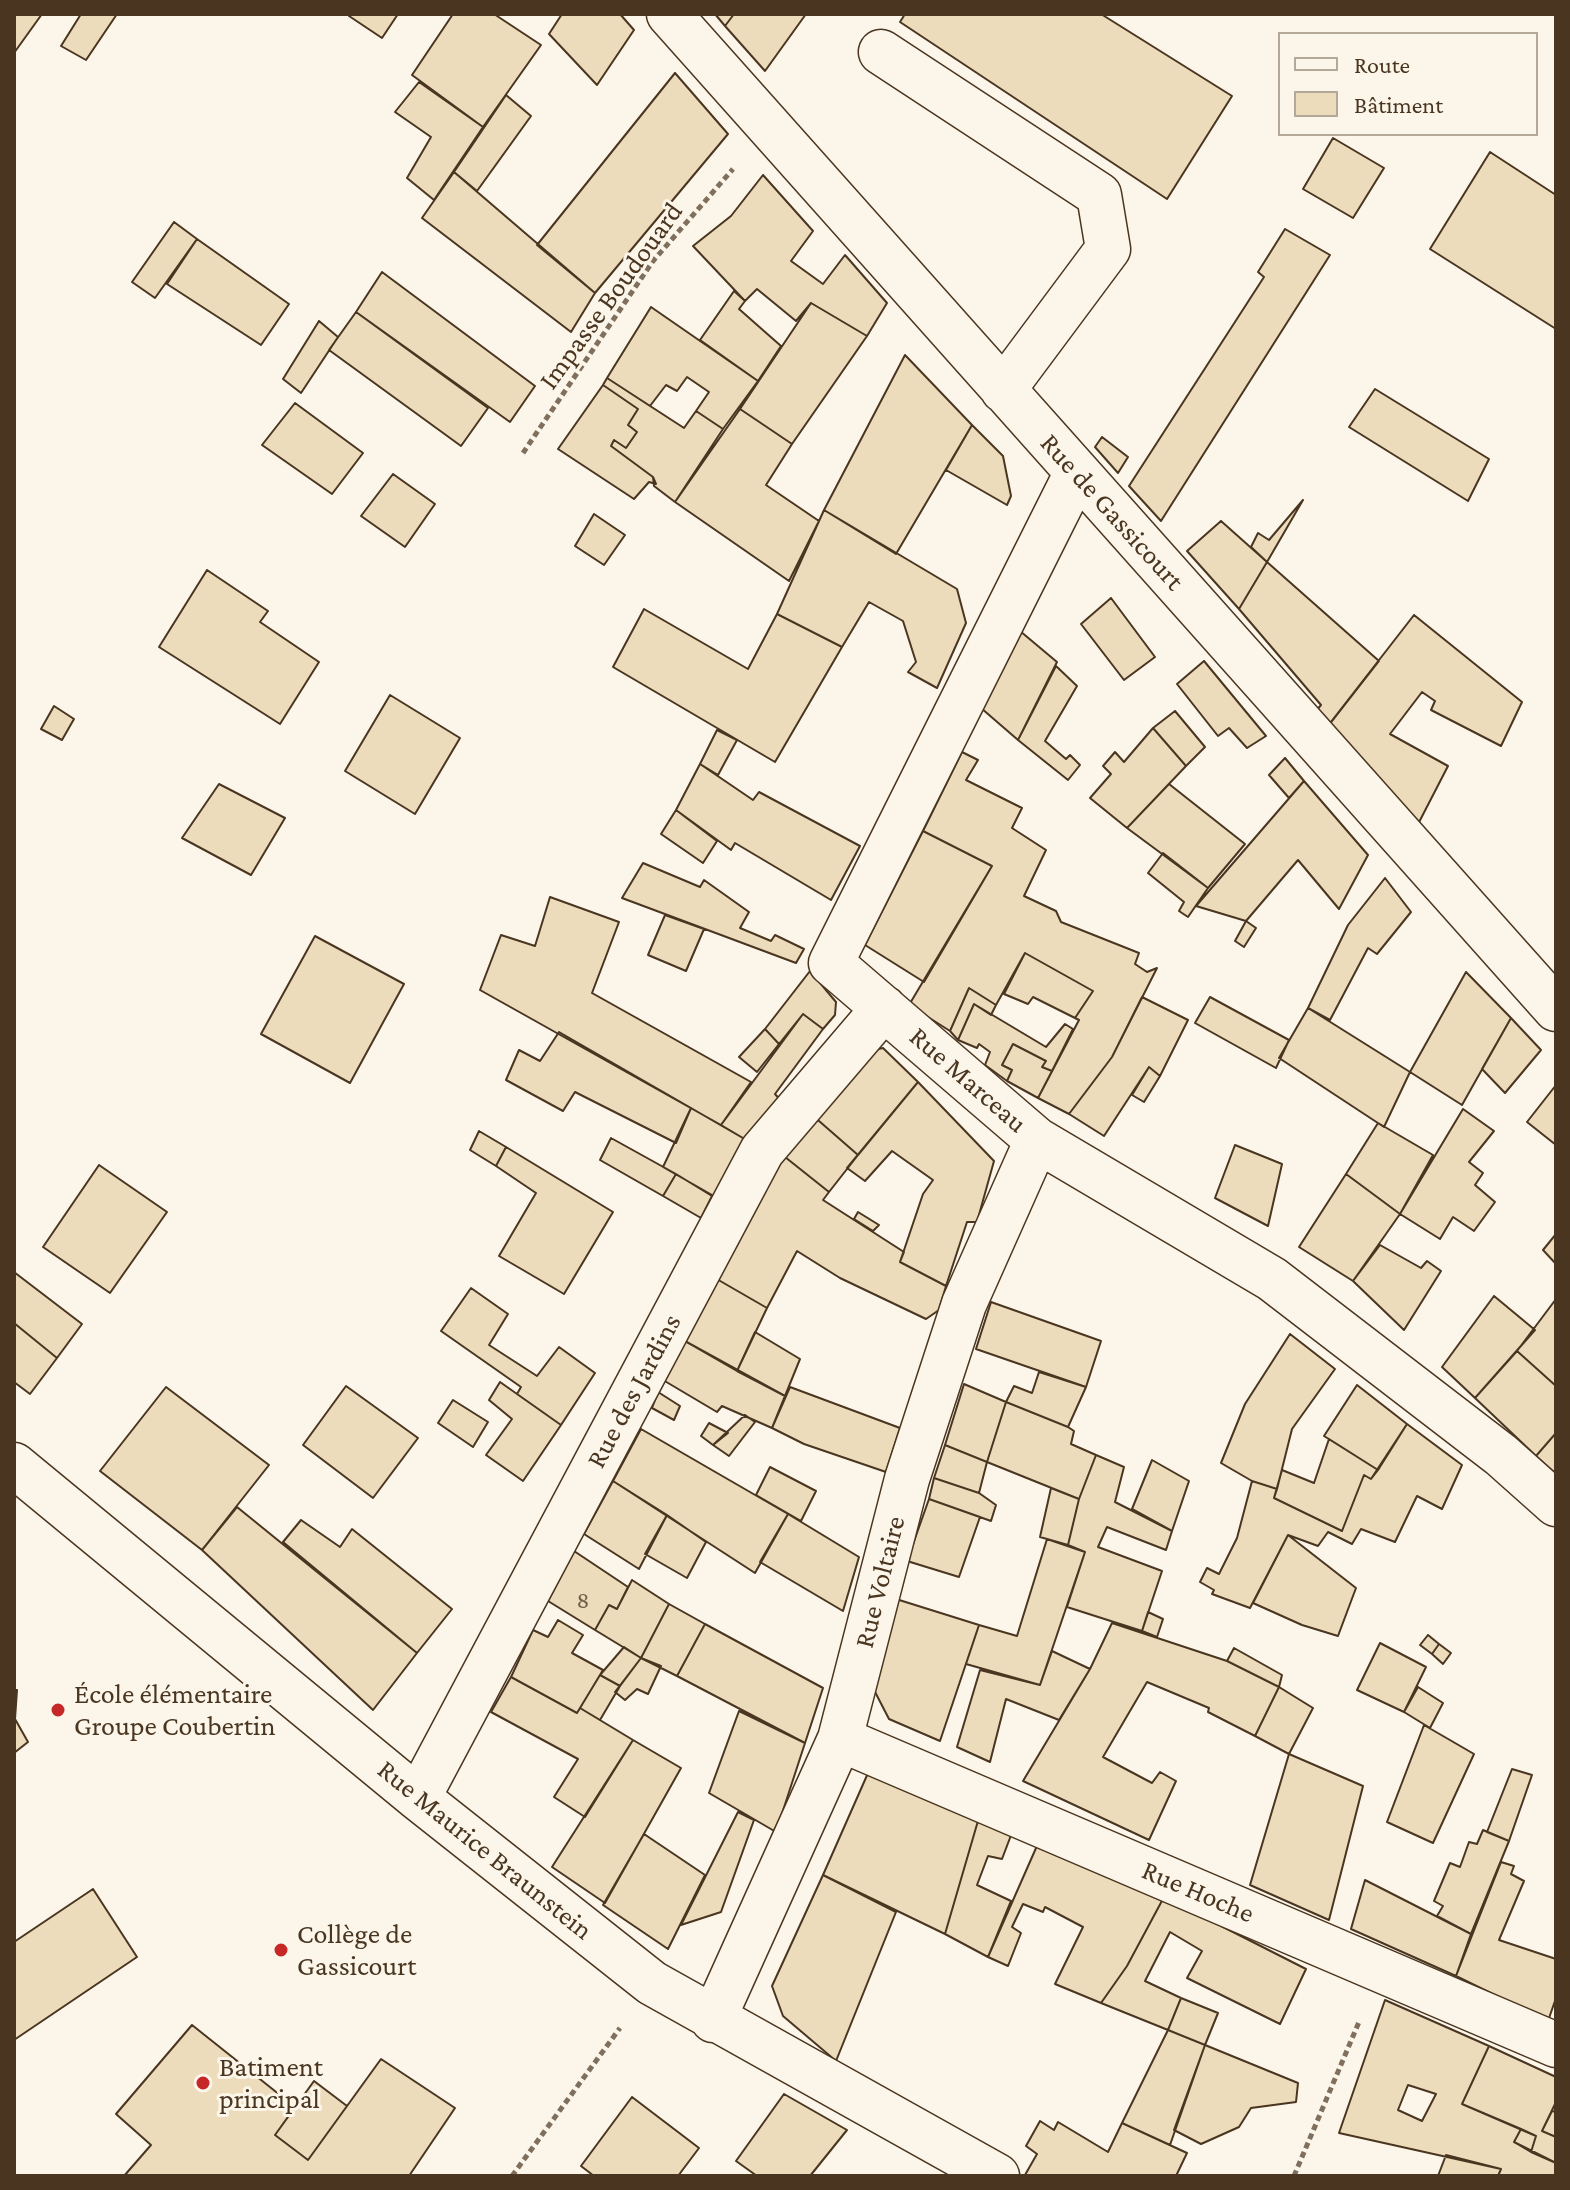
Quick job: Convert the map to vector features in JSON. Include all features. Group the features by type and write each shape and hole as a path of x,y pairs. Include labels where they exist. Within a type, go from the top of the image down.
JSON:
{"street":[{"name":"Rue de Gassicourt","path":"669,14 768,129 1556,1009"},
{"path":"881,52 1099,195 1108,249 1003,390"},
{"name":"Rue Marceau","path":"1076,474 831,963 1037,1140 1272,1279 1501,1455 1556,1504"},
{"name":"Rue des Jardins","path":"418,1798 762,1151 884,1008"},
{"name":"Rue Voltaire","path":"713,2020 840,1739 907,1479 964,1304 1037,1140"},
{"name":"Rue Maurice Braunstein","path":"14,1465 418,1798 652,1983 713,2020 997,2176"},
{"name":"Rue Hoche","path":"840,1739 1556,2045"}],"path":[{"name":"Impasse Boudouard","path":"523,453 653,261 768,129"},
{"path":"512,2176 652,1983"},
{"path":"1294,2176 1345,2056"}],"building":[{"path":"14,14 42,14 14,53"},
{"path":"81,14 117,14 86,60 61,46"},
{"path":"398,14 382,38 349,16"},
{"path":"453,14 494,14 541,45 483,127 412,75"},
{"path":"562,14 620,14 634,30 597,85 549,34"},
{"path":"715,14 734,14 725,26"},
{"path":"734,14 806,14 765,71 725,26"},
{"path":"905,14 1101,14 1232,96 1167,199 900,22"},
{"path":"675,73 728,134 595,293 537,245"},
{"path":"419,82 483,127 434,200 407,178 431,137 395,112"},
{"path":"506,95 531,116 477,191 454,172"},
{"path":"1333,138 1384,168 1353,218 1303,189"},
{"path":"1490,152 1556,195 1556,329 1430,249"},
{"path":"454,172 595,293 571,332 422,218"},
{"path":"763,175 813,231 791,261 823,284 845,255 887,303 867,336 811,303 796,321 757,289 745,301 693,246 731,216"},
{"path":"174,222 197,239 155,298 132,282"},
{"path":"1285,229 1330,255 1161,521 1129,486 1264,277 1258,272"},
{"path":"197,239 289,304 261,345 167,284"},
{"path":"382,272 535,386 510,422 356,312"},
{"path":"734,291 745,301 739,309 781,346 758,381 700,340"},
{"path":"811,303 867,336 792,444 740,409"},
{"path":"651,307 758,381 723,429 696,411 709,392 687,377 677,391 666,385 650,406 607,378"},
{"path":"356,312 488,408 461,446 329,350"},
{"path":"319,321 338,337 301,393 283,379"},
{"path":"905,355 972,425 896,554 824,510"},
{"path":"607,378 684,428 696,411 723,429 675,502 654,486 653,477 611,446 614,440 626,448 637,432 628,425 638,409 603,385"},
{"path":"603,385 638,409 628,425 637,432 626,448 614,440 611,446 653,477 656,484 649,482 634,499 558,449"},
{"path":"1375,389 1489,459 1468,501 1349,427"},
{"path":"295,403 363,453 332,494 262,445"},
{"path":"740,409 792,444 766,485 819,521 789,581 675,502"},
{"path":"972,425 1003,456 1011,496 1007,505 946,470"},
{"path":"1102,437 1128,457 1118,473 1095,447"},
{"path":"393,474 435,504 405,547 361,516"},
{"path":"1303,500 1267,562 1251,547 1258,533 1269,540"},
{"path":"824,510 957,589 966,623 937,688 908,672 916,662 903,621 869,602 842,647 777,614"},
{"path":"594,514 625,535 604,565 575,546"},
{"path":"1221,521 1267,562 1239,609 1187,551"},
{"path":"1267,562 1379,661 1329,725 1316,711 1321,705 1239,609"},
{"path":"207,570 268,611 260,622 319,662 280,724 159,647"},
{"path":"1111,598 1155,657 1124,680 1081,624"},
{"path":"644,609 748,669 777,614 842,647 775,762 613,667"},
{"path":"1414,615 1522,702 1501,746 1431,710 1435,701 1422,692 1390,734 1448,766 1415,830 1327,727"},
{"path":"1020,631 1057,662 1018,740 981,708"},
{"path":"1204,661 1266,736 1247,748 1229,728 1218,736 1177,684"},
{"path":"1056,666 1077,686 1045,741 1066,759 1070,755 1080,765 1068,780 1018,740"},
{"path":"390,695 460,738 415,814 345,771"},
{"path":"54,706 74,719 62,740 41,729"},
{"path":"1175,711 1205,747 1186,766 1153,728"},
{"path":"1153,728 1186,766 1127,828 1090,798 1111,774 1103,766 1115,752 1124,762"},
{"path":"717,730 737,740 718,775 700,764"},
{"path":"962,752 978,760 966,780 1022,808 1012,828 1046,850 1024,896 1056,911 1061,922 1139,953 1135,964 1147,972 1157,968 1112,1057 1069,1114 1038,1098 1079,1020 1075,1018 1093,991 1025,953 996,1005 969,988 950,1031 909,1005 992,866 923,831"},
{"path":"1285,758 1304,781 1289,798 1269,775"},
{"path":"700,764 753,800 759,792 860,846 831,900 735,843 731,850 676,810"},
{"path":"1304,781 1368,855 1339,909 1298,860 1246,921 1196,906"},
{"path":"219,784 285,818 251,875 182,838"},
{"path":"1169,784 1245,844 1208,888 1127,828"},
{"path":"676,810 717,841 703,863 661,834"},
{"path":"923,831 992,866 924,982 865,945"},
{"path":"1163,853 1208,888 1188,917 1179,911 1184,902 1148,873"},
{"path":"643,863 700,887 704,880 749,912 740,928 771,941 775,935 804,949 796,963 622,898"},
{"path":"1385,878 1411,912 1377,954 1368,948 1330,1020 1308,1008 1348,925"},
{"path":"550,897 619,922 592,993 751,1082 721,1125 480,990 501,935 535,946"},
{"path":"665,915 704,929 686,971 648,955"},
{"path":"1246,921 1256,928 1244,947 1235,941"},
{"path":"315,936 404,984 350,1083 261,1034"},
{"path":"1025,953 1093,991 1075,1018 1033,997 1028,1004 1004,994"},
{"path":"810,971 836,1002 835,1015 823,1029 803,1014 779,1044 765,1029"},
{"path":"1466,972 1511,1018 1462,1105 1410,1072"},
{"path":"969,988 996,1005 991,1015 974,1004 958,1040 950,1031"},
{"path":"1142,997 1188,1020 1160,1076 1149,1067 1104,1136 1069,1114 1112,1057"},
{"path":"1210,997 1289,1040 1276,1068 1195,1023"},
{"path":"974,1004 1046,1047 1065,1024 1073,1029 1052,1071 1042,1067 1046,1061 1013,1044 1002,1065 1012,1070 1007,1081 985,1065 990,1052 979,1044 977,1048 958,1040"},
{"path":"1308,1008 1410,1072 1384,1127 1279,1058"},
{"path":"803,1014 823,1029 775,1094 782,1102 748,1141 721,1125"},
{"path":"1511,1018 1541,1050 1505,1093 1482,1069"},
{"path":"765,1029 779,1044 757,1072 739,1057"},
{"path":"559,1032 691,1108 676,1143 575,1092 563,1111 506,1080 519,1050 540,1061"},
{"path":"1013,1044 1046,1061 1042,1067 1052,1071 1038,1098 1007,1081 1012,1070 1002,1065"},
{"path":"883,1048 918,1082 858,1155 811,1114 865,1052"},
{"path":"1149,1067 1160,1076 1144,1102 1132,1095"},
{"path":"918,1082 994,1161 977,1222 967,1222 946,1286 900,1262 923,1194 933,1180 892,1151 865,1181 847,1168"},
{"path":"1556,1085 1556,1145 1527,1122"},
{"path":"691,1108 748,1141 719,1199 663,1167"},
{"path":"1463,1109 1494,1131 1469,1162 1483,1173 1475,1185 1495,1202 1474,1231 1453,1217 1440,1239 1400,1214"},
{"path":"811,1114 858,1155 829,1192 780,1153"},
{"path":"1378,1123 1433,1155 1400,1214 1346,1174"},
{"path":"479,1131 506,1147 496,1166 470,1150"},
{"path":"611,1138 676,1174 663,1196 600,1160"},
{"path":"1235,1145 1282,1164 1268,1226 1215,1198"},
{"path":"506,1147 613,1212 564,1294 499,1256 536,1193 496,1166"},
{"path":"780,1153 829,1192 823,1200 904,1252 900,1262 946,1286 939,1310 926,1319 840,1278 797,1251 767,1308 715,1278"},
{"path":"99,1165 167,1212 110,1293 43,1247"},
{"path":"676,1174 712,1196 701,1218 663,1196"},
{"path":"1346,1174 1400,1214 1353,1281 1299,1247"},
{"path":"858,1212 879,1225 873,1231 854,1219"},
{"path":"1556,1234 1556,1264 1543,1250"},
{"path":"1380,1245 1421,1268 1427,1261 1441,1271 1404,1330 1353,1281"},
{"path":"14,1272 82,1324 57,1358 14,1323"},
{"path":"715,1278 767,1308 737,1371 683,1340"},
{"path":"471,1288 508,1314 489,1345 537,1376 559,1347 595,1373 561,1425 517,1394 521,1387 441,1331"},
{"path":"1494,1296 1535,1330 1475,1398 1442,1367"},
{"path":"1556,1299 1556,1386 1517,1351"},
{"path":"991,1302 1101,1341 1086,1387 976,1349"},
{"path":"14,1323 57,1358 30,1394 14,1382"},
{"path":"755,1332 800,1359 785,1396 737,1371"},
{"path":"1290,1334 1335,1369 1292,1429 1277,1489 1252,1481 1221,1463 1245,1404"},
{"path":"683,1340 785,1396 772,1428 722,1406 717,1412 663,1380"},
{"path":"1517,1351 1556,1386 1556,1433 1536,1456 1475,1398"},
{"path":"1039,1372 1086,1387 1068,1427 1006,1402 1014,1386 1032,1393"},
{"path":"500,1382 561,1425 523,1481 486,1455 512,1419 489,1400"},
{"path":"964,1384 1006,1402 987,1462 945,1445"},
{"path":"1357,1385 1407,1424 1378,1470 1324,1436"},
{"path":"346,1386 418,1438 373,1498 303,1445"},
{"path":"166,1387 269,1465 202,1550 100,1471"},
{"path":"790,1387 900,1428 886,1472 804,1444 772,1428"},
{"path":"658,1392 680,1406 674,1420 652,1408"},
{"path":"453,1400 488,1422 473,1447 438,1423"},
{"path":"1006,1402 1068,1427 1074,1431 1071,1444 1096,1455 1079,1499 987,1462"},
{"path":"745,1415 755,1422 729,1456 713,1445"},
{"path":"709,1423 728,1433 713,1445 701,1436"},
{"path":"1407,1424 1462,1465 1442,1509 1417,1496 1395,1542 1361,1529 1352,1544 1328,1532 1318,1546 1288,1535 1250,1608 1212,1594 1214,1590 1200,1582 1207,1568 1219,1574 1237,1538 1252,1481 1277,1489 1274,1498 1342,1531 1364,1475 1371,1479"},
{"path":"641,1429 788,1514 755,1573 613,1481"},
{"path":"1556,1433 1556,1474 1536,1456"},
{"path":"1329,1439 1378,1470 1371,1479 1364,1475 1342,1531 1274,1498 1282,1470 1314,1483"},
{"path":"945,1445 987,1462 979,1493 934,1478"},
{"path":"1096,1455 1124,1467 1115,1502 1172,1531 1166,1550 1107,1527 1098,1547 1162,1571 1142,1631 1067,1607 1085,1552 1068,1545 1079,1499"},
{"path":"1152,1460 1189,1481 1172,1531 1132,1509"},
{"path":"770,1467 816,1491 801,1521 756,1495"},
{"path":"934,1478 979,1493 996,1505 991,1521 929,1499"},
{"path":"613,1481 667,1515 639,1569 584,1534"},
{"path":"1051,1488 1079,1499 1068,1545 1040,1537"},
{"path":"929,1499 980,1517 959,1577 907,1561"},
{"path":"237,1507 417,1653 373,1710 202,1550"},
{"path":"788,1514 859,1557 843,1611 760,1562"},
{"path":"667,1515 706,1542 687,1578 645,1554"},
{"path":"301,1520 340,1547 352,1529 452,1609 417,1653 283,1542"},
{"path":"1288,1535 1356,1588 1338,1636 1302,1625 1253,1603"},
{"path":"1047,1539 1085,1552 1040,1685 966,1664 979,1625 1017,1636"},
{"path":"574,1551 628,1587 617,1609 609,1605 595,1630 548,1601"},
{"path":"632,1580 669,1604 641,1658 595,1630 609,1605 617,1609"},
{"path":"896,1599 979,1625 940,1741 889,1719 873,1688"},
{"path":"669,1604 705,1624 677,1676 641,1658"},
{"path":"1148,1612 1163,1619 1157,1637 1142,1631"},
{"path":"558,1620 583,1635 572,1653 603,1670 577,1713 511,1677 533,1630 548,1637"},
{"path":"1112,1623 1227,1661 1279,1687 1255,1736 1208,1712 1209,1708 1147,1682 1103,1757 1152,1783 1160,1772 1176,1781 1149,1840 1023,1781 1090,1669"},
{"path":"705,1624 823,1688 805,1743 677,1676"},
{"path":"1428,1635 1439,1644 1432,1654 1420,1645"},
{"path":"1380,1643 1426,1667 1404,1712 1357,1690"},
{"path":"1439,1644 1451,1653 1443,1664 1432,1654"},
{"path":"624,1647 641,1658 620,1686 600,1675"},
{"path":"1234,1648 1282,1675 1279,1687 1227,1661"},
{"path":"1052,1651 1090,1669 1059,1720 1006,1699 990,1762 957,1747 980,1670 1040,1685"},
{"path":"641,1658 661,1666 648,1694 637,1689 625,1700 615,1692"},
{"path":"600,1675 620,1686 600,1720 580,1708"},
{"path":"511,1677 577,1713 580,1708 633,1740 585,1817 554,1797 578,1759 491,1712"},
{"path":"1279,1687 1313,1708 1289,1754 1255,1736"},
{"path":"1418,1687 1443,1703 1430,1728 1404,1712"},
{"path":"14,1690 17,1690 15,1719 28,1742 14,1753"},
{"path":"739,1711 805,1743 776,1832 709,1793"},
{"path":"1424,1725 1474,1754 1433,1843 1387,1822"},
{"path":"633,1740 681,1768 605,1903 552,1867"},
{"path":"1289,1754 1363,1786 1329,1920 1250,1885"},
{"path":"872,1764 980,1814 945,1934 823,1875"},
{"path":"1512,1769 1532,1775 1509,1841 1487,1832"},
{"path":"738,1812 754,1820 721,1912 681,1925"},
{"path":"980,1814 1013,1830 1002,1859 988,1856 977,1885 1011,1901 988,1957 945,1934"},
{"path":"1483,1830 1509,1841 1471,1934 1437,1916 1443,1906 1434,1901 1450,1863 1460,1867 1469,1842 1477,1844"},
{"path":"644,1834 705,1875 668,1949 603,1905"},
{"path":"1040,1839 1164,1897 1127,1966 1101,2003 1055,1984 1083,1927 1045,1907 1043,1912 1023,1904 1012,1927 1021,1933 1008,1966 988,1957"},
{"path":"1501,1862 1514,1866 1511,1874 1524,1881 1499,1940 1556,1959 1556,1998 1548,2021 1456,1976"},
{"path":"823,1875 896,1912 836,2061 783,2016 772,1986"},
{"path":"1365,1880 1471,1934 1456,1976 1351,1929"},
{"path":"93,1889 137,1957 14,2040 14,1942"},
{"path":"1164,1897 1306,1969 1280,2024 1187,1978 1202,1951 1170,1932 1145,1981 1181,1998 1168,2030 1101,2003 1127,1966"},
{"path":"1181,1998 1218,2013 1205,2045 1168,2030"},
{"path":"1385,2000 1489,2046 1462,2104 1521,2129 1514,2142 1556,2163 1556,2176 1498,2176 1501,2169 1339,2133","holes":["1408,2085 1436,2094 1422,2121 1398,2110"]},
{"name":"Batiment principal","path":"192,2025 295,2107 275,2135 308,2160 381,2059 455,2108 409,2176 124,2176 151,2145 116,2114"},
{"path":"1168,2030 1205,2045 1170,2145 1122,2123"},
{"path":"1205,2045 1298,2083 1296,2102 1251,2108 1239,2127 1201,2144 1174,2130"},
{"path":"1489,2046 1556,2077 1556,2102 1542,2131 1556,2137 1556,2163 1531,2152 1536,2136 1462,2104"},
{"path":"314,2081 347,2106 308,2160 275,2135"},
{"path":"784,2094 847,2130 810,2176 757,2176 736,2161"},
{"path":"632,2097 699,2148 678,2176 594,2176 581,2166"},
{"path":"1552,2111 1556,2112 1556,2137 1542,2131"},
{"path":"1040,2121 1054,2130 1058,2122 1108,2152 1122,2123 1187,2153 1176,2176 1028,2176 1025,2175 1037,2154 1026,2146"},
{"path":"1521,2129 1536,2136 1531,2152 1514,2142"},
{"path":"1446,2155 1501,2169 1498,2176 1438,2176"}],"place":[{"name":"École élémentaire Groupe Coubertin","path":"58,1710"},
{"name":"Collège de Gassicourt","path":"281,1950"},
{"name":"Batiment principal","path":"203,2083"}]}
